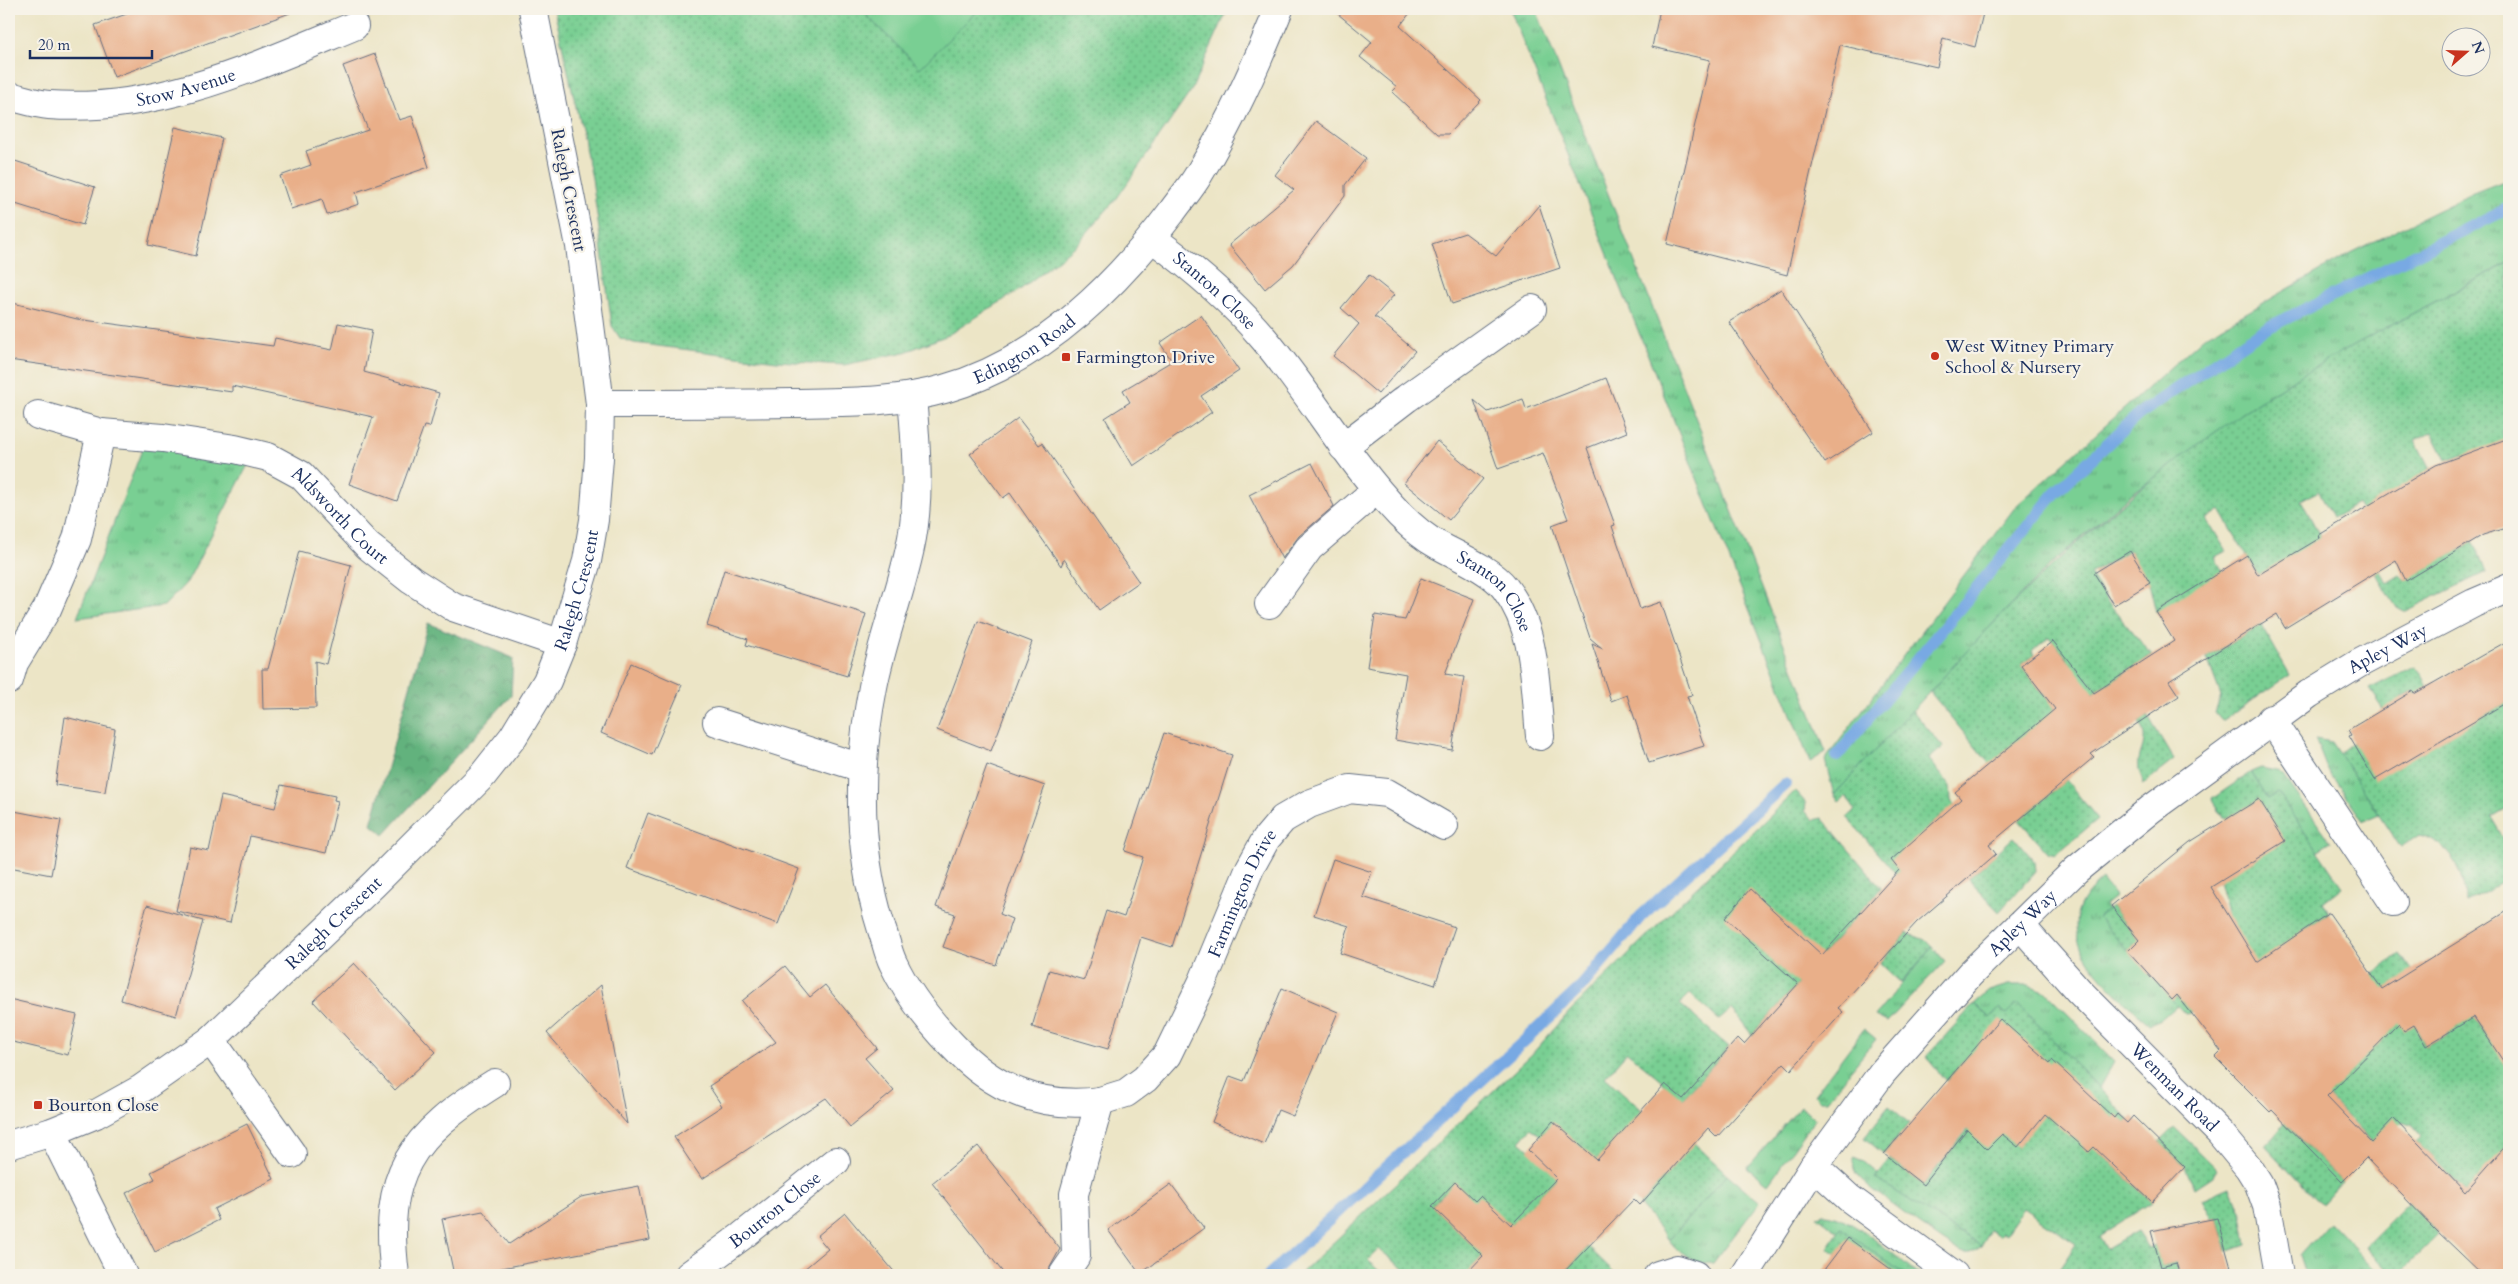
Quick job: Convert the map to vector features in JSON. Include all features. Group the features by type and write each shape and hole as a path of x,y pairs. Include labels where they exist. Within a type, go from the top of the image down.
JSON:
{"street":[{"name":"Ralegh Crescent","path":"9,1145 52,1132 96,1114 141,1089 211,1040 367,891 483,774 513,737 547,680 562,644 582,580 594,520 599,458 600,404 580,246 533,9"},
{"name":"Edington Road","path":"600,404 840,402 912,396 944,389 980,375 1026,353 1057,332 1090,304 1152,238 1199,176 1251,74 1279,9"},
{"name":"Stow Avenue","path":"9,96 47,105 89,106 136,102 233,75 354,26"},
{"name":"Stanton Close","path":"1152,238 1225,297 1264,338 1322,414 1343,447 1376,490 1402,517 1436,544 1482,570 1504,586 1520,612 1531,645 1540,736"},
{"path":"1343,447 1406,398 1532,309"},
{"name":"Farmington Drive","path":"912,396 916,500 910,547 873,685 862,768 862,814 866,867 892,961 912,997 961,1055 989,1076 1014,1090 1041,1101 1077,1104 1100,1101 1126,1093 1146,1079 1167,1055 1203,981 1250,868 1266,839 1283,819 1309,804 1350,789 1387,793 1444,826"},
{"name":"Aldsworth Court","path":"38,415 101,433 163,438 235,449 268,457 301,475 368,546 412,580 454,607 562,644"},
{"path":"9,680 14,663 47,609 77,539 101,433"},
{"path":"1269,604 1309,548 1376,490"},
{"name":"Apley Way","path":"1745,1275 1814,1166 1882,1072 1970,974 2076,870 2139,818 2271,720 2358,664 2474,603 2509,588"},
{"path":"2271,720 2393,902"},
{"path":"717,722 862,768"},
{"name":"Wenman Road","path":"2020,925 2079,991 2220,1133 2249,1168 2259,1184 2267,1206 2279,1275"},
{"path":"211,1040 292,1154"},
{"path":"395,1275 391,1216 399,1181 412,1153 427,1134 495,1083"},
{"path":"1064,1275 1076,1256 1074,1194 1100,1101"},
{"path":"52,1132 123,1275"},
{"name":"Bourton Close","path":"689,1275 742,1236 836,1161"},
{"path":"1814,1166 1849,1198 1954,1275"},
{"path":"1658,1275 1677,1269 1695,1275"}],"green space":[{"path":"554,9 1228,9 1191,91 1117,198 1078,243 1021,289 948,335 905,352 844,365 777,361 634,343 620,338 612,326 592,178"},
{"path":"860,9 979,9 920,68"},
{"path":"1510,9 1536,9 1826,752 1810,762"},
{"path":"2509,179 2509,262 2386,328 2271,394 2130,495 2050,565 1834,795 1825,760 2016,506 2204,337 2351,253 2473,193"},
{"path":"2509,262 2509,428 2502,431 2509,453 2509,468 2474,479 2462,454 2446,460 2432,432 2415,440 2442,492 2375,533 2357,504 2333,518 2319,491 2301,500 2326,547 2258,575 2220,510 2207,519 2226,551 2215,557 2229,584 2156,612 2149,583 2129,550 2090,574 2111,607 2152,655 2089,696 2066,657 2049,637 2032,651 2034,655 2021,665 2061,717 1997,773 1930,692 2008,608 2090,531 2177,460 2223,426 2329,359"},
{"path":"145,442 250,461 187,582 164,606 77,618"},
{"path":"2467,534 2477,549 2486,572 2404,612 2397,608 2373,569 2377,567 2387,583 2400,575 2406,581 2455,543 2459,550 2470,543"},
{"path":"428,623 513,658 511,696 384,835 371,824"},
{"path":"2261,624 2290,675 2222,721 2215,713 2221,696 2207,658"},
{"path":"2415,666 2421,673 2433,697 2478,719 2509,701 2509,806 2491,817 2509,848 2509,879 2465,902 2462,880 2453,860 2447,852 2430,839 2420,835 2401,848 2339,753 2415,695 2412,691 2401,697 2404,702 2386,714 2369,689"},
{"path":"1912,710 1943,747 1929,759 1950,786 1951,801 1963,815 1954,824 1944,814 1930,826 1910,890 1847,817 1855,810 1846,796 1839,802 1834,795"},
{"path":"2148,716 2174,760 2142,785 2143,781 2139,770 2139,763 2144,736 2139,722"},
{"path":"2315,739 2332,742 2379,814 2363,821 2327,769"},
{"path":"2261,768 2277,771 2284,776 2331,842 2317,851 2278,793 2268,800 2251,772"},
{"path":"2251,772 2268,799 2278,793 2342,887 2323,902 2329,913 2301,932 2369,978 2400,954 2412,971 2414,1025 2426,1046 2449,1033 2438,1013 2469,994 2474,1018 2495,1048 2509,1039 2509,1159 2506,1156 2469,1195 2417,1142 2422,1137 2413,1126 2402,1122 2377,1147 2324,1092 2223,1049 2203,1028 2234,1004 2185,1014 2172,1000 2178,994 2135,944 2128,951 2098,918 2111,906 2142,943 2228,915 2219,881 2259,800 2226,820 2212,799"},
{"path":"2066,780 2098,819 2055,855 2048,853 2019,820"},
{"path":"1795,791 1806,803 1805,811 1814,820 1822,818 1881,888 1820,957 1797,932 1782,946 1804,977 1752,1035 1732,1009 1719,1020 1690,994 1680,1004 1729,1047 1679,1103 1661,1080 1627,1052 1605,1077 1642,1110 1604,1172 1581,1146 1553,1122 1541,1136 1531,1128 1520,1141 1550,1168 1562,1173 1537,1199 1526,1243 1506,1220 1492,1235 1443,1194 1432,1206 1473,1246 1488,1251 1465,1275 1411,1275 1379,1249 1368,1260 1383,1275 1299,1275 1532,1054 1571,1010"},
{"path":"2014,837 2035,862 2036,871 1999,912 1968,879"},
{"path":"2102,880 2115,897 2105,905 2108,910 2099,918 2177,1005 2161,1019 2149,1024 2100,976 2086,958 2078,939 2076,919 2084,900"},
{"path":"1907,933 1925,940 1932,947 1901,983 1880,963"},
{"path":"1932,947 1945,961 1887,1022 1875,1016"},
{"path":"2008,985 2028,985 2045,991 2114,1061 2099,1088 2017,1003 2006,1014 1999,1008 1990,1018 1974,1004 1989,991"},
{"path":"2017,1003 2130,1120 2099,1152 2152,1202 2099,1236 2107,1249 2138,1231 2149,1247 2174,1239 2161,1267 2176,1263 2180,1275 2065,1275 2058,1271 2076,1244 2023,1208 2005,1234 2002,1232 1999,1236 1990,1230 1981,1246 1875,1178 1890,1159 1923,1185 1970,1127 2001,1020 1946,1081 1926,1057 1974,1004 1990,1018 1999,1008 2006,1014"},
{"path":"1864,1029 1876,1039 1827,1100 1819,1100 1814,1095"},
{"path":"1801,1106 1815,1119 1768,1184 1747,1168"},
{"path":"1889,1106 1909,1123 1884,1154 1864,1138"},
{"path":"2287,1120 2288,1127 2342,1182 2321,1205 2265,1146"},
{"path":"2174,1127 2217,1169 2213,1176 2195,1188 2185,1167 2159,1142"},
{"path":"1694,1143 1727,1174 1669,1240 1640,1205"},
{"path":"1854,1157 1863,1161 1878,1174 1876,1178 1981,1246 1973,1252 1964,1253 1928,1230 1864,1182 1855,1171"},
{"path":"1727,1174 1760,1202 1713,1263 1700,1262 1688,1258 1669,1240"},
{"path":"2230,1187 2242,1216 2247,1245 2227,1252 2217,1218 2212,1219 2202,1199"},
{"path":"2409,1202 2439,1234 2398,1275 2393,1275 2365,1246"},
{"path":"1823,1214 1846,1221 1859,1229 1920,1275 1905,1275 1841,1229 1838,1232 1817,1216"},
{"path":"2330,1222 2380,1275 2306,1275 2300,1256"},
{"path":"1841,1228 1905,1275 1872,1275 1828,1248"},
{"path":"1588,1247 1613,1271 1616,1275 1561,1275"}],"building":[{"path":"141,9 289,9 290,13 114,77 95,25"},
{"path":"1332,9 1413,9 1400,26 1481,100 1448,134 1437,134 1392,92 1397,87 1360,57 1372,42"},
{"path":"1660,9 1984,9 1975,47 1943,38 1937,67 1840,45 1787,275 1667,244 1710,60 1652,47"},
{"path":"375,54 399,120 412,116 429,167 356,192 359,204 327,215 322,199 291,209 280,176 311,165 306,151 368,130 343,66"},
{"path":"1316,121 1366,158 1345,185 1345,196 1293,265 1265,289 1229,245 1294,190 1275,175"},
{"path":"175,127 222,138 196,256 148,245"},
{"path":"9,159 95,187 83,225 9,202"},
{"path":"1539,205 1560,268 1452,304 1432,244 1465,233 1496,256"},
{"path":"1369,275 1394,295 1374,318 1377,318 1415,351 1378,394 1333,356 1359,324 1341,308"},
{"path":"1781,289 1873,432 1825,463 1729,322"},
{"path":"9,302 77,319 273,346 275,338 332,350 338,323 372,330 364,372 439,393 430,427 424,426 397,501 349,484 373,417 232,386 232,392 9,360"},
{"path":"1201,315 1239,371 1201,396 1212,412 1133,466 1105,418 1130,402 1123,390 1172,361 1160,343"},
{"path":"1606,378 1627,432 1587,448 1615,525 1612,526 1640,609 1661,602 1692,695 1687,696 1704,746 1649,763 1627,695 1611,701 1592,644 1603,649 1590,638 1552,525 1568,519 1543,453 1498,469 1474,400 1488,412 1523,399 1526,409"},
{"path":"1018,418 1039,445 1042,443 1139,582 1099,610 1064,559 1061,566 1010,493 1003,498 970,454"},
{"path":"2509,438 2509,527 2483,535 2406,581 2396,560 2285,628 2277,614 2169,681 2179,696 2091,754 2094,757 1989,845 1996,854 1917,922 1838,1008 1843,1012 1791,1070 1784,1063 1717,1137 1708,1128 1640,1205 1634,1199 1561,1275 1465,1275 1483,1256 1432,1206 1455,1182 1475,1201 1480,1196 1511,1225 1557,1178 1528,1150 1553,1121 1597,1160 1665,1084 1683,1099 1738,1038 1744,1044 1798,984 1725,918 1750,889 1822,955 1899,870 1891,860 1961,799 1955,792 2055,709 2021,665 2053,641 2094,693 2174,641 2156,612 2247,555 2258,575 2320,538 2319,535 2436,465"},
{"path":"1437,441 1483,479 1449,520 1404,483"},
{"path":"1312,463 1334,506 1299,536 1282,559 1249,495"},
{"path":"299,551 351,565 326,664 315,661 316,708 263,709 262,669 268,669"},
{"path":"2130,551 2150,583 2114,605 2094,573"},
{"path":"724,570 866,614 847,676 746,645 748,639 707,626"},
{"path":"1421,578 1474,599 1445,674 1464,677 1452,750 1395,740 1406,674 1367,667 1375,615 1405,620"},
{"path":"978,621 1032,642 991,751 937,730"},
{"path":"2509,640 2509,701 2375,780 2349,736 2351,735 2348,730 2413,691 2414,694"},
{"path":"631,663 682,685 652,755 601,733"},
{"path":"65,717 115,729 105,792 55,785"},
{"path":"1164,733 1232,755 1172,947 1141,937 1108,1049 1032,1027 1049,970 1084,980 1106,911 1124,917 1143,857 1125,851"},
{"path":"987,765 1045,786 1000,914 1012,919 996,965 943,947 955,914 936,907"},
{"path":"281,785 335,796 334,800 338,801 326,853 250,836 230,923 176,911 190,847 209,851 221,796 275,808"},
{"path":"2259,799 2285,841 2211,887 2257,962 2329,913 2382,989 2509,910 2509,1070 2474,1017 2426,1046 2414,1025 2404,1031 2399,1023 2327,1096 2371,1142 2394,1118 2465,1192 2509,1142 2509,1275 2483,1275 2366,1158 2342,1182 2272,1110 2270,1112 2215,1057 2221,1051 2177,995 2172,1000 2128,951 2139,940 2111,906 2190,842"},
{"path":"9,810 61,820 51,875 9,867"},
{"path":"648,813 799,869 778,924 627,868"},
{"path":"1333,859 1372,872 1363,897 1455,927 1435,985 1340,953 1349,926 1314,915"},
{"path":"147,905 203,921 176,1016 121,1000"},
{"path":"354,963 436,1052 395,1090 313,1001"},
{"path":"785,966 810,997 825,985 877,1048 865,1058 894,1091 850,1127 826,1098 702,1179 674,1137 722,1106 709,1086 776,1042 742,1001"},
{"path":"601,985 627,1124 547,1033"},
{"path":"1282,988 1338,1012 1293,1116 1278,1110 1264,1144 1212,1122 1230,1076 1244,1081"},
{"path":"9,999 77,1015 68,1055 9,1041"},
{"path":"2000,1019 2050,1063 2052,1060 2114,1118 2117,1114 2127,1123 2133,1116 2185,1167 2152,1202 2094,1147 2089,1152 2045,1114 2018,1147 2002,1134 1987,1149 1967,1129 1923,1185 1884,1154"},
{"path":"247,1124 274,1179 214,1209 219,1220 155,1252 126,1193 155,1179 151,1172"},
{"path":"978,1146 1060,1249 1048,1271 1043,1275 1005,1275 932,1183"},
{"path":"1171,1184 1204,1228 1140,1274 1108,1230"},
{"path":"639,1186 650,1240 465,1275 454,1275 442,1219 483,1211 509,1244 581,1197"},
{"path":"845,1213 897,1275 797,1275 828,1249 817,1236"},
{"path":"2217,1218 2233,1275 2180,1275 2176,1263 2161,1267 2151,1231"},
{"path":"1848,1238 1899,1275 1820,1275"}],"waterway":[{"path":"1837,756 2057,491 2138,415 2263,330 2509,208"},
{"path":"1269,1275 1533,1033 1580,988 1641,916 1785,784"}],"place":[{"name":"West Witney Primary School & Nursery","path":"1935,356"},
{"name":"Farmington Drive","path":"1066,357"},
{"name":"Bourton Close","path":"38,1105"}]}
